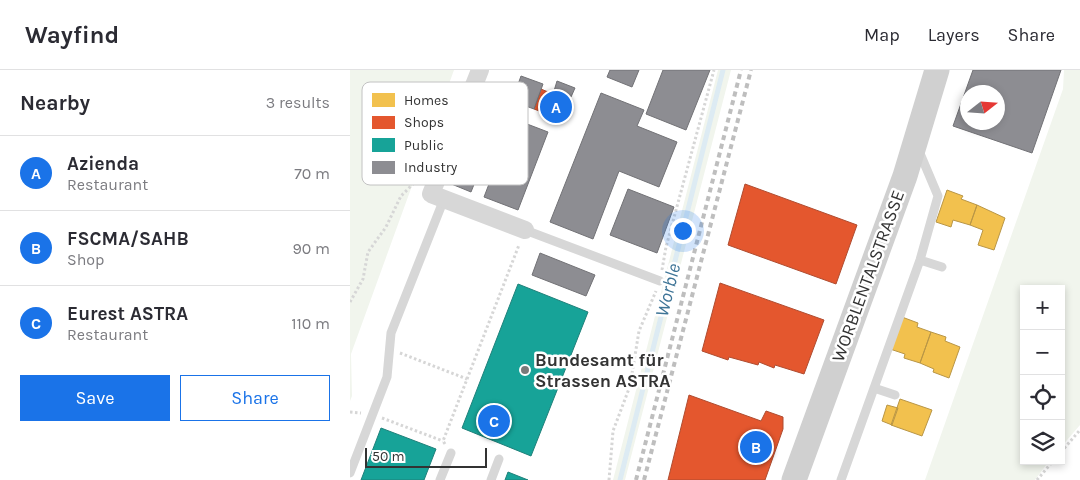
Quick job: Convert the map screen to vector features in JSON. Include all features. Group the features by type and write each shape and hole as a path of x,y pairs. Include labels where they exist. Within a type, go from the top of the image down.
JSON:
{"main road":[{"name":"WORBLENTALSTRASSE","path":"794,480 916,144 937,70"}],"street":[{"path":"475,82 480,70"},
{"path":"435,185 431,194 525,230"}],"lane":[{"path":"841,480 920,260 938,196 916,144"},
{"path":"350,473 387,377 391,333 444,199"},
{"path":"525,230 660,281"},
{"path":"920,260 942,267"},
{"path":"874,388 895,395"},
{"path":"440,480 451,453"},
{"path":"491,480 499,459"}],"path":[{"path":"350,302 363,280 368,252 386,227 401,196 412,185"},
{"path":"443,441 525,230"},
{"path":"390,349 467,379"},
{"path":"373,415 443,441 451,453"},
{"path":"1065,447 1080,430"},
{"path":"1037,480 1050,465"}],"shaded area":[{"path":"350,70 454,70 450,82 362,82 362,185 412,185 351,354 352,396 350,401"},
{"path":"718,70 731,70 625,480 613,480"},
{"path":"1064,70 1080,70 1080,425 1065,442 1065,285 1020,285 1020,465 1046,465 1035,480 925,480 1063,89"}],"building: Homes":[{"path":"947,190 963,196 961,199 977,205 970,225 953,220 951,227 936,222"},
{"path":"977,205 1005,218 994,250 978,245 983,230 970,225"},
{"path":"902,317 918,323 917,327 931,332 920,363 904,358 905,354 890,349"},
{"path":"931,332 946,337 945,341 960,347 949,378 933,372 934,369 920,363"},
{"path":"900,399 932,410 922,436 891,425"},
{"path":"887,405 898,408 892,425 882,421"}],"building: Shops":[{"path":"541,89 569,101 563,120 534,109"},
{"path":"745,184 857,225 836,284 728,245"},
{"path":"720,283 824,320 804,374 775,365 774,368 759,362 758,365 729,357 728,360 702,351"},
{"path":"689,395 761,421 766,411 783,417 783,429 765,480 668,480"}],"building: Public":[{"name":"Bundesamt für Strassen ASTRA","path":"518,284 588,312 531,456 462,428"},
{"path":"381,428 436,449 424,480 361,480"},
{"path":"508,472 528,480 505,480"}],"building: Industry":[{"path":"610,70 639,70 632,87 607,77"},
{"path":"663,70 710,70 686,130 646,114"},
{"path":"973,70 1061,70 1032,153 965,130 1005,130 1005,85 968,85"},
{"path":"521,76 543,84 534,109 528,107 528,82 519,82"},
{"path":"557,81 575,88 571,97 554,91"},
{"path":"601,93 644,110 637,126 677,142 659,187 619,171 593,239 550,222"},
{"path":"960,106 960,128 953,126"},
{"path":"528,124 548,132 528,184"},
{"path":"454,185 474,185 471,192"},
{"path":"489,185 528,185 518,210 484,197"},
{"path":"628,189 674,207 657,253 610,235"},
{"path":"540,253 595,275 586,296 532,275"}],"waterway":[{"name":"Worble","path":"620,480 723,70"}],"railway":[{"path":"636,480 741,70"},
{"path":"644,480 751,70"}],"place":[{"name":"Azienda","path":"556,107"},
{"name":"Bundesamt für Strassen ASTRA","path":"525,370"},
{"name":"Eurest ASTRA","path":"494,421"},
{"name":"FSCMA/SAHB","path":"756,447"}]}
